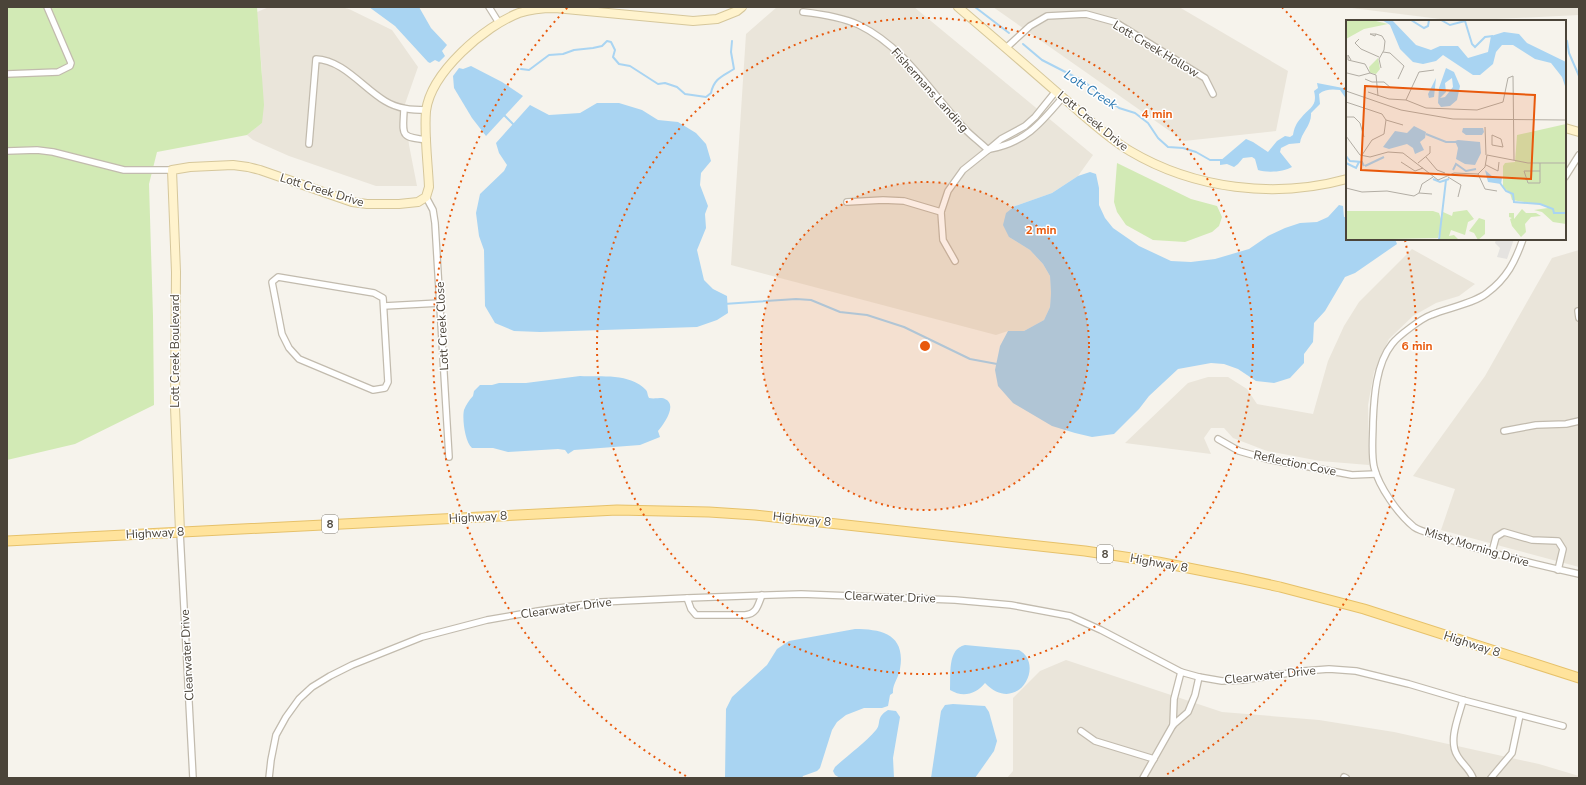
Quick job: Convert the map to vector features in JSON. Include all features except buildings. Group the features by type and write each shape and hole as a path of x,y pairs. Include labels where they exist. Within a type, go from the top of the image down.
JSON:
{"main road":[{"name":"Highway 8","path":"7,541 617,510 709,512 784,517 1085,551 1158,562 1239,578 1364,609 1579,678"}],"street":[{"path":"7,74 58,72 63,71 70,66 71,63 48,7"},
{"path":"489,7 499,23"},
{"path":"426,197 429,187 426,110 436,84 448,66 464,49 499,23 520,13 537,9 555,8 693,22 717,19 737,11 742,7"},
{"name":"Lott Creek Drive","path":"958,7 1108,136 1147,161 1185,176 1225,185 1272,189 1318,185 1346,179"},
{"name":"Fishermans Landing","path":"802,12 825,15 858,25 884,40 907,60 964,128 988,150"},
{"name":"Lott Creek Hollow","path":"1006,48 1030,26 1047,16 1086,14 1115,22 1205,78 1213,94"},
{"path":"309,144 316,58 325,59 340,67 386,102 404,109 426,110"},
{"path":"955,261 943,240 941,212 948,191 963,170 1001,139 1025,126 1056,91"},
{"path":"988,150 1004,147 1029,133 1040,124 1063,97"},
{"path":"404,109 404,131 406,136 427,140"},
{"path":"1566,128 1579,132"},
{"name":"Lott Creek Drive","path":"7,151 37,150 53,152 124,170 172,170 190,167 232,165 248,167 352,202 367,204 399,204 418,202 426,197"},
{"path":"1566,176 1579,155"},
{"name":"Lott Creek Boulevard","path":"172,170 176,272 175,407 180,532"},
{"name":"Lott Creek Close","path":"426,197 434,215 449,457"},
{"path":"847,202 883,200 904,201 941,212"},
{"name":"Misty Morning Drive","path":"1523,240 1515,262 1502,280 1486,294 1429,316 1392,344 1382,364 1375,390 1373,443 1374,466 1376,474 1384,490 1399,512 1415,528 1461,544 1558,570 1579,574"},
{"path":"278,277 374,293 383,298 384,306 388,382 385,388 373,390 299,359 288,348 282,334 272,282 278,277"},
{"path":"384,306 440,303"},
{"path":"1578,311 1579,318"},
{"path":"1504,430 1536,425 1566,424 1579,421"},
{"name":"Reflection Cove","path":"1218,439 1239,451 1266,459 1352,475 1376,474"},
{"name":"Clearwater Drive","path":"180,532 193,778"},
{"path":"1492,552 1496,537 1504,532 1532,540 1558,542 1563,549 1558,570"},
{"name":"Clearwater Drive","path":"269,778 276,735 286,717 299,699 312,687 352,665 422,637 487,620 601,602 687,598 801,594 940,600 1012,605 1070,616 1101,630 1181,672 1199,677 1222,680 1243,680 1303,671 1329,669 1356,671 1563,726"},
{"path":"687,598 691,609 696,615 745,615 752,614 756,611 762,595"},
{"path":"1173,725 1174,699 1181,672"},
{"path":"1142,778 1173,725 1188,712 1195,695 1199,677"},
{"path":"1463,700 1454,734 1454,743 1456,754 1473,778"},
{"path":"1491,778 1512,753 1520,715"},
{"path":"1081,731 1095,741 1154,759"}],"shaded area":[{"path":"269,7 341,7 349,9 392,30 418,67 405,104 409,145 417,186 376,186 289,156 253,140 247,135 262,123 262,73 257,12"},
{"path":"777,7 914,7 1093,155 1078,176 1052,193 1015,206 1009,237 1030,250 1043,264 1050,276 1050,307 1044,320 1024,331 1008,331 996,335 731,265 746,34"},
{"path":"993,7 1179,7 1288,71 1276,131 1184,141"},
{"path":"1344,7 1579,7 1579,15 1448,20"},
{"path":"1496,240 1514,240 1507,259 1497,257 1500,248 1495,243"},
{"path":"1412,249 1475,284 1459,296 1436,303 1413,316 1389,339 1374,372 1368,405 1369,465 1320,461 1267,451 1233,438 1224,428 1211,428 1204,438 1211,454 1125,443 1188,383 1208,377 1228,377 1247,389 1257,404 1313,414 1328,361 1344,326 1359,302"},
{"path":"1579,250 1579,567 1441,530 1455,489 1413,476 1485,376 1552,258"},
{"path":"1066,660 1222,712 1319,720 1394,732 1539,764 1579,776 1579,778 1007,778 1013,771 1013,698 1040,671"}],"green space":[{"path":"7,7 257,7 264,105 262,123 247,135 157,152 149,184 154,405 75,444 7,460"},
{"path":"1117,163 1191,199 1217,206 1222,217 1219,226 1212,232 1185,242 1153,240 1126,225 1117,212 1114,202"}],"water":[{"path":"369,7 419,7 431,28 447,45 442,51 445,56 439,62 435,60 430,63 428,62 395,26"},
{"path":"471,66 502,82 523,96 486,136 472,118 454,88 453,76 459,68 463,69"},
{"path":"1317,83 1343,88 1346,92 1346,99 1340,90 1329,90 1319,94 1320,104 1311,113 1310,121 1300,143 1289,144 1281,148 1280,152 1292,167 1289,169 1271,172 1258,170 1255,159 1252,157 1243,158 1234,167 1227,164 1220,165 1220,161 1246,139 1268,152 1277,141 1285,136 1290,137 1293,135 1298,122 1314,104 1314,91 1318,88"},
{"path":"597,103 619,103 642,110 658,120 678,122 696,133 706,144 711,161 701,173 700,185 708,206 705,214 706,228 697,250 704,280 713,289 727,296 728,313 717,320 697,327 540,332 514,331 495,323 485,306 484,250 479,236 476,213 480,194 504,171 507,165 499,153 496,143 530,105 549,115 580,113"},
{"path":"1090,172 1096,174 1099,188 1099,205 1105,218 1113,228 1139,246 1171,261 1191,262 1215,259 1249,249 1268,236 1285,228 1300,223 1317,222 1328,217 1339,205 1343,206 1344,217 1346,217 1346,240 1395,240 1397,244 1355,273 1345,277 1325,311 1314,323 1313,342 1304,354 1304,363 1290,378 1274,383 1256,381 1238,369 1224,364 1211,363 1178,369 1149,396 1139,409 1114,434 1092,437 1052,426 1013,403 998,386 995,370 1000,346 1008,331 1024,331 1044,320 1050,307 1051,293 1050,276 1043,264 1030,250 1009,237 1003,225 1006,213 1015,206 1052,193 1078,176"},
{"path":"580,376 624,378 632,381 647,391 649,398 662,398 667,400 670,404 670,408 667,419 658,431 660,437 640,445 574,450 568,454 565,450 558,449 508,452 493,448 472,448 470,445 463,419 464,410 473,396 474,391 480,385 526,383"},
{"path":"855,629 875,630 890,636 896,641 899,648 901,658 900,669 893,693 890,695 888,706 882,708 864,708 846,715 837,722 832,730 820,768 817,771 803,776 802,778 725,778 726,709 732,697 767,665 777,649 789,641"},
{"path":"965,645 1019,650 1027,657 1030,666 1029,676 1017,691 1008,694 997,692 985,683 978,690 969,694 960,694 950,690 950,670 953,657 959,647"},
{"path":"945,705 985,706 989,712 997,741 994,751 975,778 931,778 941,711"},
{"path":"888,710 896,711 900,717 893,758 894,778 840,778 835,775 833,771 835,767 876,730 881,716"}],"waterway":[{"name":"Lott Creek","path":"975,7 1009,33"},
{"name":"Lott Creek","path":"1566,40 1569,53 1579,76"},
{"name":"Lott Creek","path":"521,69 529,70 549,55 563,54 574,50 602,46 607,41 611,42 615,50 613,57 619,64 630,66 658,84 665,83 677,87 685,94 706,97 711,93 714,84 734,69 731,52 732,41"},
{"name":"Lott Creek","path":"1023,44 1042,60 1083,81 1119,108 1135,113 1148,123 1158,138 1168,147 1183,148 1196,152 1210,160 1222,160"},
{"path":"503,114 514,125"},
{"path":"724,304 796,299 811,300 840,312 867,315 904,327 970,359 997,364"}]}
